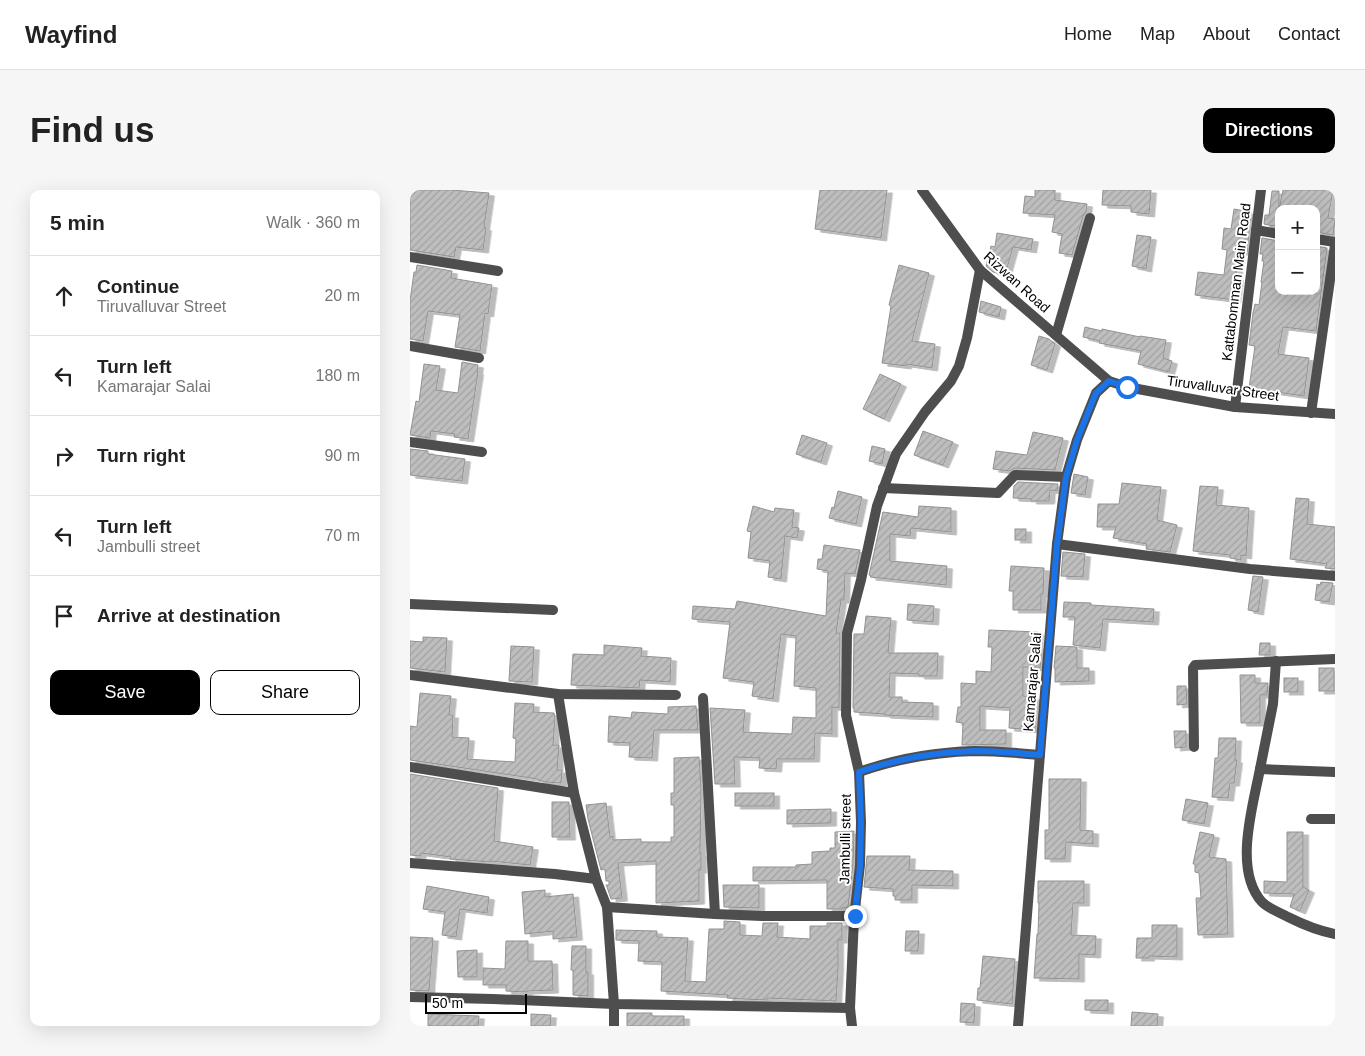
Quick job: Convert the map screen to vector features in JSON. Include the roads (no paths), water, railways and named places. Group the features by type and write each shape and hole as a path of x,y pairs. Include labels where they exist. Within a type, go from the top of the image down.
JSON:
{"street":[{"name":"Rizwan Road","path":"922,190 980,270 1109,381"},
{"name":"Kattabomman Main Road","path":"1235,407 1261,190"},
{"path":"1056,335 1090,218"},
{"path":"1256,230 1275,233"},
{"path":"1311,413 1330,313 1335,244 1320,240"},
{"path":"410,257 498,271"},
{"name":"Jambulli street","path":"852,1026 850,1008 854,918 860,866 861,831 859,772 846,716 847,633 883,488 896,454 925,412 951,380 959,366 967,338 980,270"},
{"path":"410,346 479,358"},
{"name":"Tiruvalluvar Street","path":"1109,381 1127,387 1235,407 1335,414"},
{"name":"Kamarajar Salai","path":"1018,1026 1057,544 1066,477 1077,440 1096,393 1109,381"},
{"path":"410,442 482,452"},
{"path":"883,488 998,493 1014,475 1066,477"},
{"path":"1057,544 1250,569 1335,576"},
{"path":"410,604 553,610"},
{"path":"1194,747 1193,668 1195,665 1335,659"},
{"path":"1276,661 1273,704 1249,826 1248,872 1251,884 1257,895 1267,906 1296,921 1335,934"},
{"path":"410,675 558,694 676,695"},
{"path":"558,694 574,793 596,879 607,907 614,1026"},
{"path":"703,698 714,914"},
{"path":"859,772 887,762 933,754 976,751 1040,755"},
{"path":"410,767 574,793"},
{"path":"1260,768 1335,772"},
{"path":"1311,819 1335,819"},
{"path":"410,863 596,879"},
{"path":"607,907 762,916 855,916"},
{"path":"410,996 614,1004 850,1008"}]}
